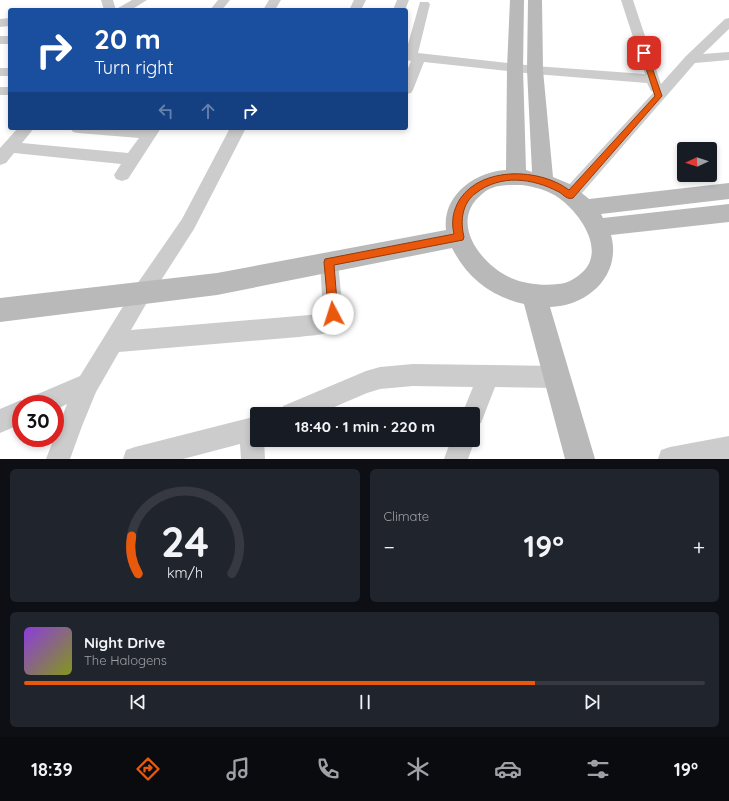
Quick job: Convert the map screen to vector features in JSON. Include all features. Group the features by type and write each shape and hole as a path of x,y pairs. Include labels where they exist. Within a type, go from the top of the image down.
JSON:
{"street":[{"path":"126,8 142,0"},
{"path":"218,8 224,0"},
{"path":"516,177 515,68 517,0"},
{"path":"535,0 535,70 543,182"},
{"path":"627,0 659,96"},
{"path":"408,79 424,4"},
{"path":"577,202 659,96 691,59 729,22"},
{"path":"691,59 729,56"},
{"path":"412,57 535,70 653,79"},
{"path":"5,153 24,130"},
{"path":"127,130 152,131"},
{"path":"58,459 70,425 88,384 142,293 188,224 237,130"},
{"path":"122,175 152,131"},
{"path":"5,153 133,159"},
{"path":"516,177 543,182 564,191 577,202 595,222 603,242 601,262 591,280 572,292 547,297 520,293 495,282 474,265 461,245 457,226 459,208 469,194 483,183 501,178 516,177"},
{"path":"577,202 729,191"},
{"path":"597,228 729,213"},
{"path":"0,310 217,284 459,237"},
{"path":"113,342 299,327 327,323 333,314 329,262"},
{"path":"534,295 580,459"},
{"path":"307,407 366,382 380,378 413,375 557,376"},
{"path":"476,407 489,375"},
{"path":"62,395 88,384"},
{"path":"0,421 12,416"},
{"path":"135,459 250,430"},
{"path":"253,447 253,459"},
{"path":"456,459 460,447"},
{"path":"670,459 729,448"}],"route":[{"path":"333,314 329,262 459,237 457,226 459,208 469,194 483,183 501,178 522,177 543,182 570,195 659,96 644,53"}]}
